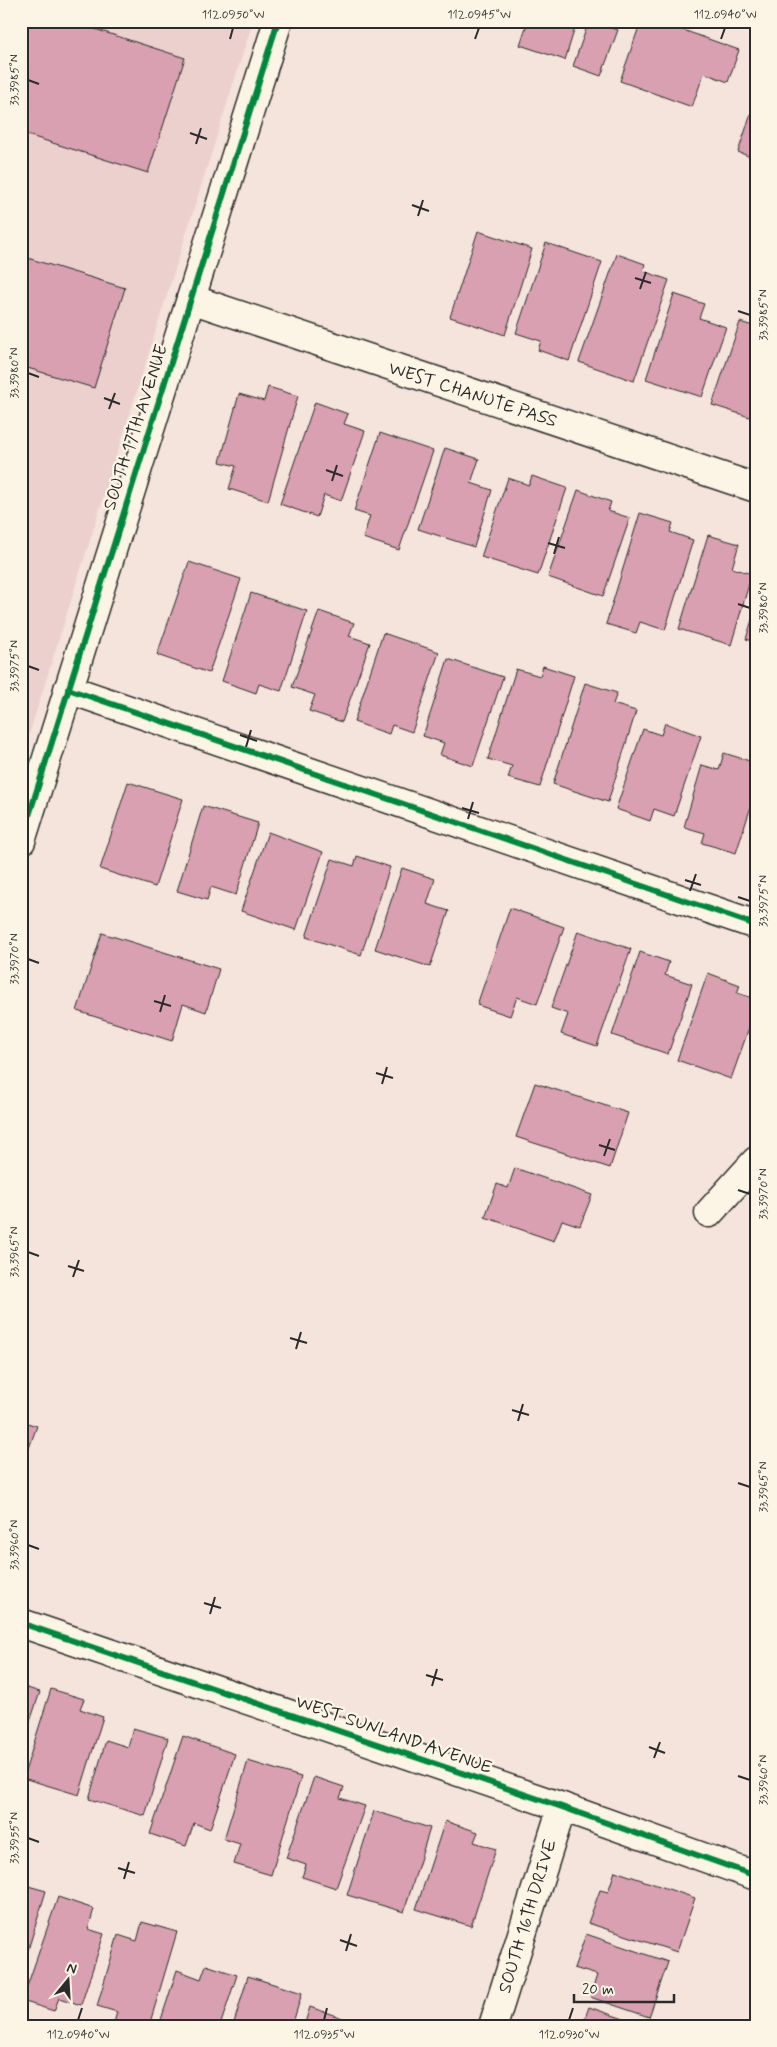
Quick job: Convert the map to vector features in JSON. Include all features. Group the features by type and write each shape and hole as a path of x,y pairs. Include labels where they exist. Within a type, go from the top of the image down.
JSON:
{"street":[{"name":"SOUTH 17TH AVENUE","path":"21,842 278,21"},
{"name":"WEST CHANUTE PASS","path":"191,299 756,488"},
{"path":"68,689 756,925"},
{"path":"710,1213 756,1161"},
{"name":"WEST SUNLAND AVENUE","path":"21,1624 562,1807 756,1876"},
{"name":"SOUTH 16TH DRIVE","path":"493,2026 562,1807"}],"shaded area":[{"path":"21,21 253,21 21,760"}],"building":[{"path":"21,21 70,21 185,58 148,173 21,133"},
{"path":"528,21 577,21 565,60 520,45"},
{"path":"589,21 618,30 601,76 573,66"},
{"path":"641,21 658,21 739,50 728,82 704,73 692,107 620,81"},
{"path":"752,111 756,113 756,159 738,152"},
{"path":"478,231 532,249 505,335 450,317"},
{"path":"546,243 602,262 569,361 538,350 541,341 516,333"},
{"path":"617,254 645,264 643,271 669,280 634,381 579,362"},
{"path":"21,256 125,288 94,388 21,366"},
{"path":"674,294 704,304 699,318 726,327 702,397 646,379"},
{"path":"740,322 756,327 756,419 712,405"},
{"path":"268,387 298,396 268,501 229,489 236,466 220,462 239,394 264,401"},
{"path":"315,402 348,414 344,424 365,431 341,501 324,495 317,517 280,504"},
{"path":"380,433 433,451 399,550 363,538 370,516 354,511"},
{"path":"445,448 479,459 471,483 492,490 474,547 418,529"},
{"path":"532,476 567,488 538,575 481,557 508,478 529,485"},
{"path":"578,490 611,502 608,511 630,518 603,596 548,577"},
{"path":"640,513 673,523 670,532 693,540 665,630 640,622 636,633 606,624"},
{"path":"708,535 739,544 732,568 752,574 731,645 679,629"},
{"path":"189,562 241,579 209,673 157,655"},
{"path":"251,593 307,611 281,691 259,684 256,693 222,681"},
{"path":"756,607 756,642 746,639"},
{"path":"319,611 354,623 349,636 370,643 342,722 309,711 315,695 292,687"},
{"path":"383,633 439,652 412,732 392,725 389,734 354,722"},
{"path":"448,659 503,677 473,766 440,755 444,743 423,736"},
{"path":"543,666 574,676 540,787 508,778 512,766 488,759 516,669 540,676"},
{"path":"585,683 617,693 613,704 636,711 608,802 553,784"},
{"path":"665,723 701,736 674,816 654,809 650,821 616,809 643,729 661,735"},
{"path":"724,753 756,763 756,791 736,853 702,843 705,833 684,827 702,765 719,770"},
{"path":"128,782 183,799 155,887 100,869"},
{"path":"203,806 258,823 236,895 211,887 207,900 177,891"},
{"path":"756,825 756,844 750,842"},
{"path":"268,832 323,852 296,930 241,911"},
{"path":"357,856 390,867 361,955 306,937 332,859 354,866"},
{"path":"402,868 435,879 427,904 449,911 430,967 375,949"},
{"path":"510,908 564,927 537,1004 517,997 510,1016 477,1005"},
{"path":"578,931 631,949 597,1046 561,1034 568,1014 551,1008"},
{"path":"102,933 219,969 206,1012 183,1004 172,1041 77,1011"},
{"path":"640,952 669,962 665,975 692,984 668,1054 612,1035"},
{"path":"708,973 740,985 737,993 756,999 756,1008 731,1079 677,1060"},
{"path":"535,1083 628,1113 610,1168 516,1137"},
{"path":"515,1168 592,1195 580,1226 562,1220 554,1241 485,1217 497,1184 508,1188"},
{"path":"21,1421 37,1426 21,1470"},
{"path":"21,1686 40,1692 21,1748"},
{"path":"51,1689 84,1699 80,1709 103,1717 79,1795 23,1778"},
{"path":"133,1728 168,1738 145,1816 89,1799 106,1740 128,1747"},
{"path":"183,1736 235,1754 210,1829 194,1823 186,1846 150,1834"},
{"path":"248,1761 301,1777 271,1875 234,1864 240,1844 224,1839"},
{"path":"314,1777 344,1787 340,1798 365,1806 336,1888 302,1877 306,1865 286,1858"},
{"path":"374,1811 430,1828 404,1912 347,1895"},
{"path":"445,1821 478,1832 474,1842 496,1849 471,1926 416,1909"},
{"path":"615,1871 695,1898 677,1952 588,1923 600,1890 608,1892"},
{"path":"21,1884 46,1891 21,1973"},
{"path":"58,1897 94,1909 88,1929 104,1934 81,2005 59,1998 54,2011 22,2001"},
{"path":"142,1922 177,1932 149,2026 113,2026 117,2012 97,2006 118,1935 137,1941"},
{"path":"586,1934 668,1962 649,2017 590,1997 597,1975 574,1968"},
{"path":"206,1965 237,1975 220,2026 159,2026 177,1970 201,1979"},
{"path":"248,1976 302,1993 292,2026 233,2026"},
{"path":"310,2007 366,2026 304,2026"},
{"path":"589,2007 644,2026 582,2026"},
{"path":"558,2019 579,2026 556,2026"}],"cycle path":[{"path":"21,841 278,21"},
{"path":"68,689 756,925"},
{"path":"21,1623 562,1807 756,1876"}]}
